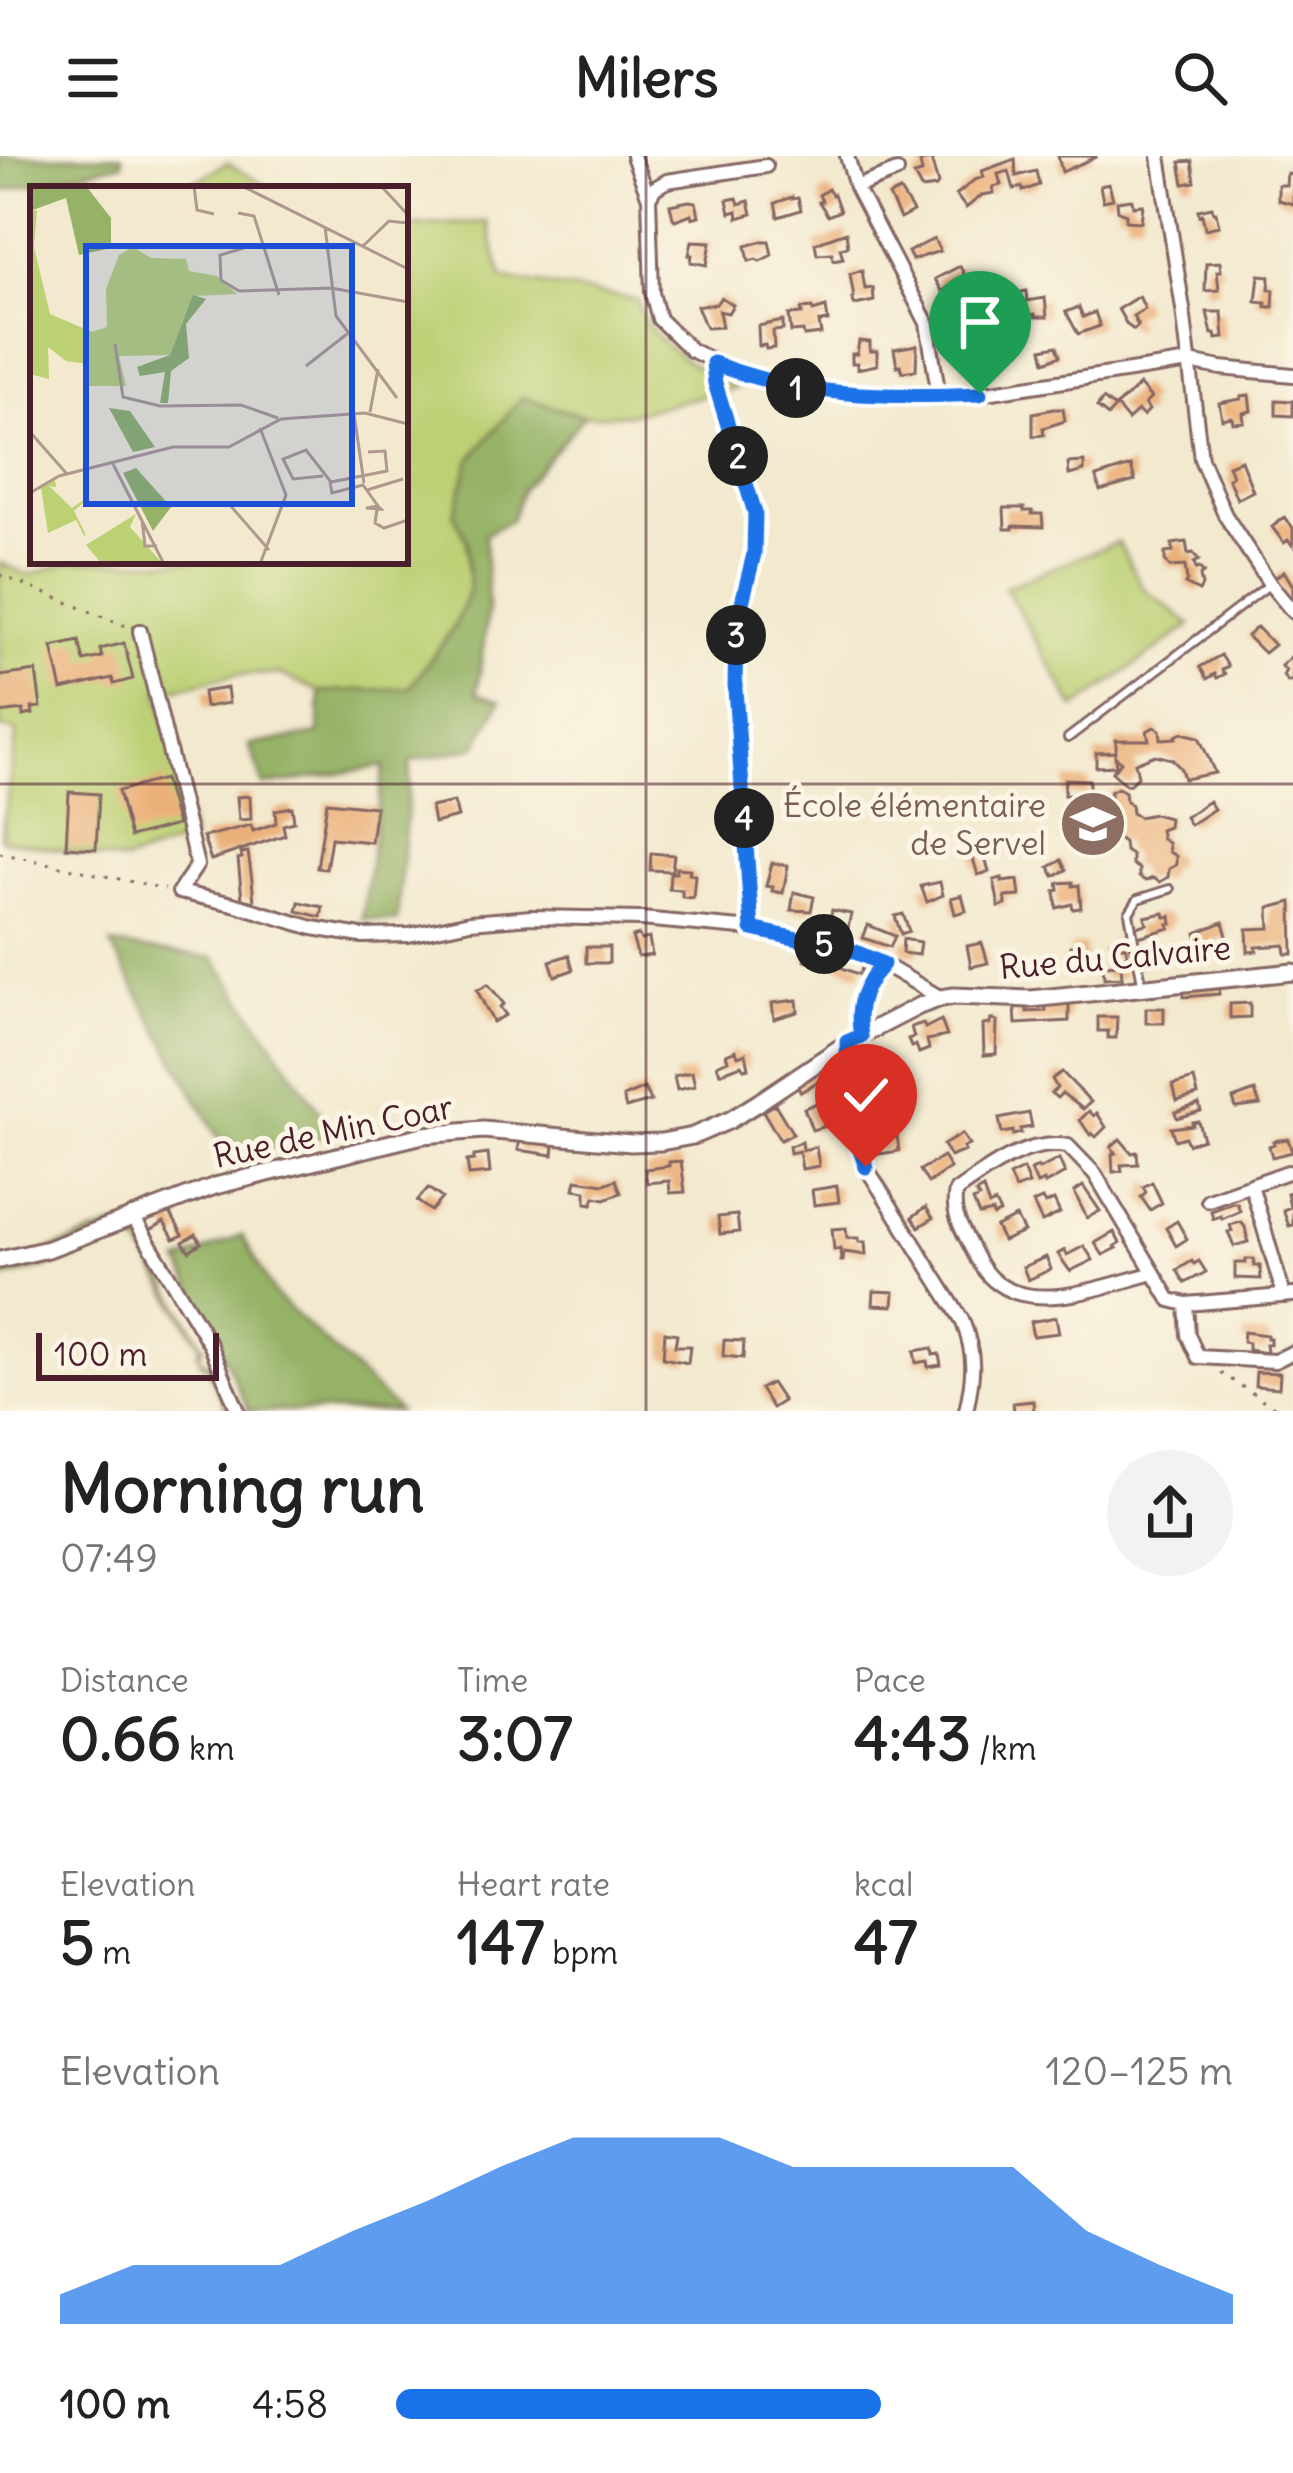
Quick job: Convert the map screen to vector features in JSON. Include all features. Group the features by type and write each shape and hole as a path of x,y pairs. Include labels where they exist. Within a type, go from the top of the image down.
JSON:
{"street":[{"path":"633,156 649,198 652,293 658,319 691,350 742,374 811,390 939,396 1189,362 1293,375"},
{"path":"847,156 856,187 927,322 939,396"},
{"path":"1159,156 1205,471 1225,515 1293,612"},
{"path":"649,198 667,181 766,166"},
{"path":"856,187 897,171"},
{"path":"140,631 197,865 179,892 313,928 362,936 410,935 470,922 531,917 641,919 752,929 853,951 941,998"},
{"path":"746,846 752,929"},
{"path":"883,964 864,988 858,1015 849,1098 854,1133 866,1167 962,1320 974,1368 966,1411"},
{"name":"Rue du Calvaire","path":"941,998 1031,999 1293,972"},
{"name":"Rue de Min Coar","path":"0,1260 59,1245 215,1186 423,1135 483,1130 632,1143 693,1136 730,1120 854,1039 941,998"},
{"path":"1154,1273 1049,1298 1004,1288 986,1273 964,1234 954,1208 956,1191 1008,1157 1051,1145 1068,1146 1095,1174 1154,1273 1170,1300 1186,1304 1288,1296 1251,1185"},
{"path":"1208,1200 1288,1172"},
{"path":"131,1215 201,1329 238,1411"},
{"path":"1186,1304 1188,1335 1198,1357 1275,1361 1293,1352"}],"lane":[{"path":"1068,739 1270,584"},
{"path":"1142,986 1129,913 1138,899 1170,889"}],"path":[{"path":"713,363 755,513 754,554 736,627 735,689 746,846"},
{"path":"0,575 140,631"},
{"path":"0,853 179,892"},
{"path":"1198,1357 1281,1411 1293,1407"}],"green space":[{"path":"0,156 122,156 122,163 0,192"},
{"path":"227,163 266,186 186,186"},
{"path":"487,222 502,278 638,300 642,315 662,342 736,388 628,414 584,416 522,397 454,514 467,541 469,590 454,627 409,688 320,692 280,674 235,675 159,692 192,838 125,862 1,839 17,731 0,728 0,563 29,575 64,564 408,564 408,226"},
{"path":"522,397 584,416 522,489 511,520 485,534 488,611 477,693 501,701 476,747 411,761 397,921 362,919 384,766 264,786 249,745 319,734 320,692 410,688 454,627 469,591 467,541 454,514 470,460"},
{"path":"1118,542 1143,588 1191,625 1075,708 1005,587"},
{"path":"111,945 214,958 335,1134 229,1157"},
{"path":"125,1223 131,1235 125,1241 0,1279 0,1267"},
{"path":"131,1235 140,1238 204,1347 199,1353 202,1362 208,1361 232,1411 202,1364 197,1352 200,1346"},
{"path":"242,1235 274,1294 398,1411 249,1411 180,1262"}],"building":[{"path":"1058,156 1096,156 1096,157 1062,172"},
{"path":"931,159 938,184 921,189 914,175 922,173 920,162"},
{"path":"1015,159 1016,176 1036,171 1039,185 1014,189 1009,171 998,174 1001,185 993,187 994,193 982,195 966,208 956,195 984,177 982,171"},
{"path":"1192,161 1195,182 1184,184 1180,162"},
{"path":"1287,173 1293,174 1293,204 1278,200 1278,185 1286,185"},
{"path":"1109,184 1113,199 1103,201 1100,186"},
{"path":"828,189 840,211 828,216 819,195"},
{"path":"900,191 913,212 900,219 889,196"},
{"path":"737,198 739,204 749,201 752,214 738,218 737,211 730,213 727,200"},
{"path":"798,198 801,210 778,217 775,203"},
{"path":"1132,199 1133,206 1143,205 1141,222 1126,221 1126,214 1118,211 1117,201"},
{"path":"696,202 699,216 675,220 670,205"},
{"path":"1212,207 1219,226 1205,229 1198,210"},
{"path":"846,232 848,246 840,248 843,258 817,254 815,243"},
{"path":"934,239 940,251 912,260 908,252"},
{"path":"692,241 711,242 707,265 691,262"},
{"path":"769,241 772,255 749,261 746,246"},
{"path":"1220,262 1219,290 1205,291 1206,263"},
{"path":"960,266 966,278 942,291 935,279"},
{"path":"862,270 865,289 873,288 874,301 855,305 850,274"},
{"path":"1259,275 1270,276 1273,307 1256,302"},
{"path":"986,288 985,316 963,314 962,306 956,307 955,300 976,298 975,289"},
{"path":"1026,291 1027,301 1045,298 1047,317 1018,311 1014,294"},
{"path":"1139,296 1145,309 1133,316 1138,326 1134,330 1118,309"},
{"path":"721,297 733,305 728,313 719,311 722,327 706,328 697,306 716,304"},
{"path":"826,307 828,321 819,322 821,334 791,332 789,315"},
{"path":"1079,307 1083,317 1095,312 1100,326 1078,334 1066,312"},
{"path":"1207,312 1222,312 1224,338 1212,334"},
{"path":"783,321 783,330 773,331 774,348 759,346 758,326"},
{"path":"1004,335 1006,350 994,352 989,361 976,361 974,347 985,345 985,338"},
{"path":"859,341 870,342 870,351 877,351 877,365 857,369 857,363 852,363"},
{"path":"917,345 916,370 902,372 894,349"},
{"path":"1057,346 1060,356 1045,362 1042,349"},
{"path":"1140,385 1151,398 1145,404 1149,410 1143,416 1138,411 1128,420 1116,406"},
{"path":"1249,395 1251,411 1243,413 1244,422 1222,419 1219,403"},
{"path":"1103,399 1115,408 1108,416 1097,407"},
{"path":"1276,400 1293,401 1293,416 1276,415"},
{"path":"1063,409 1065,421 1043,428 1044,435 1033,436 1033,413"},
{"path":"1241,460 1253,491 1237,499 1228,465"},
{"path":"1084,462 1084,471 1069,475 1068,463"},
{"path":"1131,466 1135,481 1100,491 1096,477"},
{"path":"1004,508 1042,514 1043,527 1005,529"},
{"path":"1285,517 1293,528 1293,546 1288,540 1284,543 1272,527"},
{"path":"1186,542 1188,554 1199,560 1194,563 1196,569 1204,572 1199,591 1185,584 1185,566 1170,567 1165,560 1165,553 1173,552 1172,544"},
{"path":"1284,571 1293,586 1293,604 1274,578"},
{"path":"1257,627 1274,645 1264,653 1247,636"},
{"path":"79,641 84,661 102,657 100,649 124,643 133,679 114,684 112,678 62,690 52,647"},
{"path":"1221,655 1228,666 1222,670 1225,674 1207,679 1200,667"},
{"path":"1293,655 1293,680 1288,682 1281,666"},
{"path":"36,671 41,707 23,716 23,710 0,713 0,676"},
{"path":"227,688 229,703 205,707 203,692"},
{"path":"1160,730 1161,739 1182,733 1199,737 1215,773 1184,779 1172,759 1155,755 1135,763 1138,776 1126,785 1112,772 1121,762 1115,756 1116,766 1096,767 1096,753 1116,752 1116,740 1149,740 1147,731"},
{"path":"164,779 177,825 130,837 118,791"},
{"path":"1065,779 1089,780 1089,796 1064,795"},
{"path":"1118,788 1125,792 1132,813 1169,818 1168,827 1160,830 1169,852 1176,856 1176,865 1160,882 1139,877 1132,855 1118,838 1104,831 1095,842 1088,838 1080,842 1067,825 1073,805 1080,800 1095,809 1095,817 1110,800 1110,792"},
{"path":"69,792 99,794 96,849 66,847"},
{"path":"250,796 251,819 239,820 237,797"},
{"path":"1209,801 1214,809 1190,825 1185,817"},
{"path":"327,802 376,807 371,842 331,838 326,869 317,868"},
{"path":"454,802 458,817 434,823 431,807"},
{"path":"292,807 294,822 283,825 285,835 211,860 203,837 251,825 253,831 276,823 275,810"},
{"path":"989,842 991,853 984,854 989,872 978,875 969,846"},
{"path":"248,852 254,902 242,899 238,859"},
{"path":"651,853 674,855 672,871 650,870"},
{"path":"1061,860 1066,870 1054,876 1049,867"},
{"path":"772,863 788,866 783,893 766,886"},
{"path":"676,868 690,869 689,874 695,875 693,898 682,897 682,890 669,889 670,873 676,873"},
{"path":"1002,878 1002,882 1018,880 1020,896 1005,897 1006,905 999,907 994,880"},
{"path":"940,882 943,895 927,902 921,886"},
{"path":"1058,883 1079,885 1081,908 1073,909 1072,904 1057,908"},
{"path":"794,892 814,897 811,911 791,910"},
{"path":"962,895 966,911 955,914 951,898"},
{"path":"299,902 323,907 321,917 297,911"},
{"path":"1292,902 1293,954 1286,954 1285,945 1248,952 1247,929 1270,928 1269,908"},
{"path":"832,910 851,914 848,928 829,925"},
{"path":"903,914 909,931 901,934 895,916"},
{"path":"1171,916 1170,928 1138,937 1136,927 1147,924 1145,917"},
{"path":"1223,922 1227,936 1200,949 1196,933"},
{"path":"868,925 895,936 890,947 863,938"},
{"path":"639,935 641,940 649,938 652,955 638,957 632,937"},
{"path":"903,939 920,942 918,955 902,953"},
{"path":"1117,939 1118,946 1126,946 1128,956 1113,957 1110,941"},
{"path":"982,943 988,963 971,967 967,946"},
{"path":"1084,944 1087,961 1072,962 1070,946"},
{"path":"586,947 609,947 609,963 586,963"},
{"path":"808,947 863,964 860,975 820,959 819,963 805,960"},
{"path":"1161,947 1165,955 1138,967 1146,959 1144,954"},
{"path":"569,955 573,970 555,976 550,961"},
{"path":"1121,964 1122,977 1104,978 1103,965"},
{"path":"488,984 504,1004 500,1007 506,1015 493,1022 477,990"},
{"path":"1219,986 1219,994 1184,997 1183,988"},
{"path":"797,1000 798,1012 774,1019 772,1003"},
{"path":"1069,1003 1069,1021 1016,1024 1015,1007 1046,1011 1046,1004"},
{"path":"1250,1003 1250,1017 1230,1018 1230,1004"},
{"path":"1146,1008 1164,1008 1164,1023 1146,1023"},
{"path":"1098,1017 1117,1017 1116,1038 1108,1038 1108,1031 1098,1031"},
{"path":"941,1020 947,1036 927,1040 929,1049 919,1053 916,1045 911,1047 911,1027 923,1023 925,1028"},
{"path":"997,1021 996,1054 984,1055 983,1025"},
{"path":"736,1050 738,1056 746,1053 749,1068 741,1065 720,1073 717,1065"},
{"path":"852,1057 862,1058 862,1066 874,1070 874,1077 851,1075"},
{"path":"837,1058 843,1066 801,1092 796,1084"},
{"path":"692,1072 695,1086 677,1090 674,1076"},
{"path":"1062,1072 1091,1102 1083,1109 1062,1093 1057,1098 1051,1093 1057,1088 1052,1079"},
{"path":"1194,1079 1198,1095 1177,1101 1173,1085"},
{"path":"644,1088 651,1101 626,1108 623,1097"},
{"path":"889,1088 911,1098 904,1114 883,1101"},
{"path":"1255,1091 1260,1105 1236,1108 1233,1099"},
{"path":"817,1103 826,1126 812,1130 804,1108"},
{"path":"775,1104 793,1134 780,1140 763,1111"},
{"path":"1199,1104 1201,1111 1177,1118 1175,1112"},
{"path":"1089,1111 1094,1116 1097,1113 1106,1127 1096,1137 1080,1120"},
{"path":"1029,1113 1032,1127 1013,1135 1013,1131 1002,1133 999,1119"},
{"path":"1198,1121 1203,1139 1188,1144 1185,1137 1175,1140 1171,1128"},
{"path":"962,1134 969,1145 950,1157 943,1145"},
{"path":"897,1135 899,1151 879,1154 877,1137"},
{"path":"520,1139 554,1145 553,1155 518,1150"},
{"path":"1120,1139 1132,1153 1137,1152 1138,1164 1121,1165 1122,1171 1113,1172 1112,1154 1116,1153 1111,1147"},
{"path":"1288,1139 1292,1152 1272,1157 1269,1146 1273,1141"},
{"path":"802,1142 803,1150 816,1147 819,1166 802,1169 799,1151 790,1153 789,1146"},
{"path":"488,1154 490,1173 469,1175 467,1161"},
{"path":"943,1157 950,1168 928,1183 920,1170"},
{"path":"1059,1159 1065,1173 1037,1184 1031,1170"},
{"path":"681,1161 685,1192 670,1193 669,1181 647,1183 645,1169"},
{"path":"1023,1169 1029,1184 1015,1189 1009,1176"},
{"path":"576,1180 604,1184 616,1180 621,1193 586,1203 586,1191 574,1189"},
{"path":"1152,1182 1162,1203 1150,1210 1141,1197 1146,1192 1143,1187"},
{"path":"837,1186 839,1202 814,1205 812,1190"},
{"path":"1083,1186 1100,1211 1087,1218 1074,1192"},
{"path":"428,1188 442,1198 431,1211 417,1201"},
{"path":"983,1189 989,1206 995,1203 1000,1213 979,1215 973,1201"},
{"path":"1293,1191 1293,1225 1289,1226 1283,1210 1290,1207 1287,1193"},
{"path":"1042,1199 1045,1204 1054,1200 1060,1213 1042,1222 1033,1203"},
{"path":"1232,1203 1240,1211 1213,1219 1211,1211"},
{"path":"926,1207 933,1218 919,1227 912,1217"},
{"path":"169,1211 183,1235 174,1239 164,1222 149,1231 145,1225"},
{"path":"737,1215 739,1232 720,1234 718,1217"},
{"path":"1016,1217 1024,1232 1003,1241 996,1227"},
{"path":"1177,1221 1187,1239 1176,1246 1166,1228"},
{"path":"1241,1222 1248,1242 1234,1246 1230,1225"},
{"path":"846,1228 847,1238 865,1242 866,1255 844,1252 841,1261 840,1249 834,1250 832,1229"},
{"path":"1114,1232 1120,1243 1103,1255 1095,1243"},
{"path":"196,1234 201,1243 189,1251 183,1242"},
{"path":"1084,1246 1093,1260 1070,1271 1058,1254 1065,1250 1067,1255"},
{"path":"1046,1257 1051,1269 1028,1280 1023,1267"},
{"path":"1246,1259 1260,1266 1261,1279 1235,1278 1235,1263 1246,1263"},
{"path":"1199,1261 1206,1272 1185,1283 1177,1270"},
{"path":"874,1291 894,1292 893,1306 873,1305"},
{"path":"1056,1317 1059,1333 1033,1336 1030,1322"},
{"path":"665,1332 677,1334 675,1346 690,1346 688,1363 663,1358"},
{"path":"1244,1332 1267,1335 1267,1353 1248,1350"},
{"path":"724,1340 744,1341 743,1358 723,1356"},
{"path":"932,1348 941,1365 916,1363 914,1351"},
{"path":"1256,1372 1280,1373 1279,1388 1255,1386"},
{"path":"771,1383 783,1401 772,1408 760,1389"},
{"path":"1033,1401 1034,1411 1014,1411 1013,1403"}],"place":[{"name":"École élémentaire de Servel","path":"1093,824"}],"route":[{"path":"866,1167 854,1133 847,1042 861,1036 858,1008 864,988 883,964 853,951 752,929 735,689 736,627 754,554 755,513 713,363 811,390 980,394"}]}
